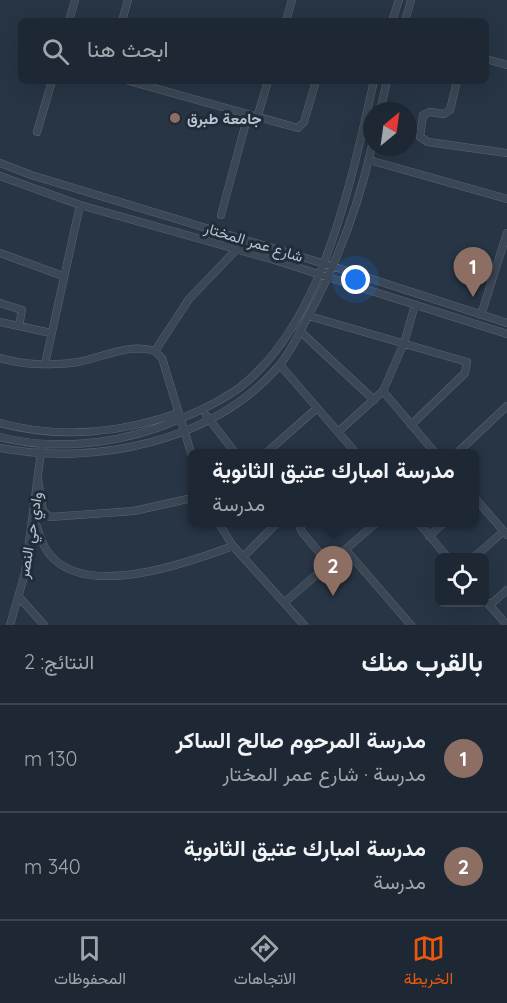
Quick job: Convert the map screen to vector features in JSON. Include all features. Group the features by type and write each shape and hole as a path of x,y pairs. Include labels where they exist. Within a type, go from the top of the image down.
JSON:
{"street":[{"path":"70,18 75,0"},
{"path":"123,18 128,0"},
{"path":"287,18 292,0"},
{"path":"393,18 399,0"},
{"path":"406,18 411,0"},
{"path":"489,60 507,65"},
{"path":"37,132 51,84"},
{"path":"140,84 291,127 301,127 315,84"},
{"path":"257,118 267,84"},
{"path":"0,423 39,431 79,432 129,427 202,410 230,395 261,368 291,328 319,274 349,191 373,84"},
{"path":"382,102 386,84"},
{"path":"457,84 450,110 444,114 430,112 423,115 420,137 428,142 507,153"},
{"path":"221,215 248,115"},
{"path":"0,448 41,455 95,452 133,446 183,431 239,400 264,382 280,365 335,267 359,200 370,156"},
{"path":"369,160 507,200"},
{"name":"شارع عمر المختار","path":"0,163 31,176 323,263 507,323"},
{"name":"شارع عمر المختار","path":"0,176 80,205 330,277 507,334"},
{"path":"45,364 80,205"},
{"path":"481,315 504,259 507,233"},
{"path":"155,351 189,299 237,249"},
{"path":"0,254 63,276"},
{"path":"0,303 22,310 19,326"},
{"path":"338,432 383,392 404,343 415,305"},
{"path":"309,316 463,359 468,365 465,373 451,389 411,425"},
{"path":"0,322 51,333"},
{"path":"300,331 374,400"},
{"path":"0,358 45,364 78,362 138,348 155,351 162,358 189,449"},
{"path":"280,365 353,449"},
{"path":"383,392 432,449"},
{"path":"460,449 507,406"},
{"path":"270,449 317,408"},
{"path":"202,410 233,449"},
{"path":"0,437 42,444 111,440 178,416"},
{"name":"وادي حي النصر","path":"10,625 19,597 34,518 42,444"},
{"path":"38,480 43,511 50,517 134,511 188,499"},
{"path":"479,503 505,533 479,553"},
{"path":"34,518 44,546 52,558 62,566 82,573 114,575 173,566 233,546"},
{"path":"221,527 233,546 304,625"},
{"path":"243,557 273,527"},
{"path":"302,527 302,532 329,564"},
{"path":"285,602 371,527"},
{"path":"422,527 444,553"},
{"path":"429,536 439,527"},
{"path":"346,550 411,625"},
{"path":"489,601 507,590"},
{"path":"19,597 45,625"},
{"path":"489,604 507,625"}],"place":[{"name":"جامعة طبرق","path":"175,118"},
{"name":"مدرسة المرحوم صالح الساكر","path":"473,297"},
{"name":"مدرسة امبارك عتيق الثانوية","path":"333,596"}]}
